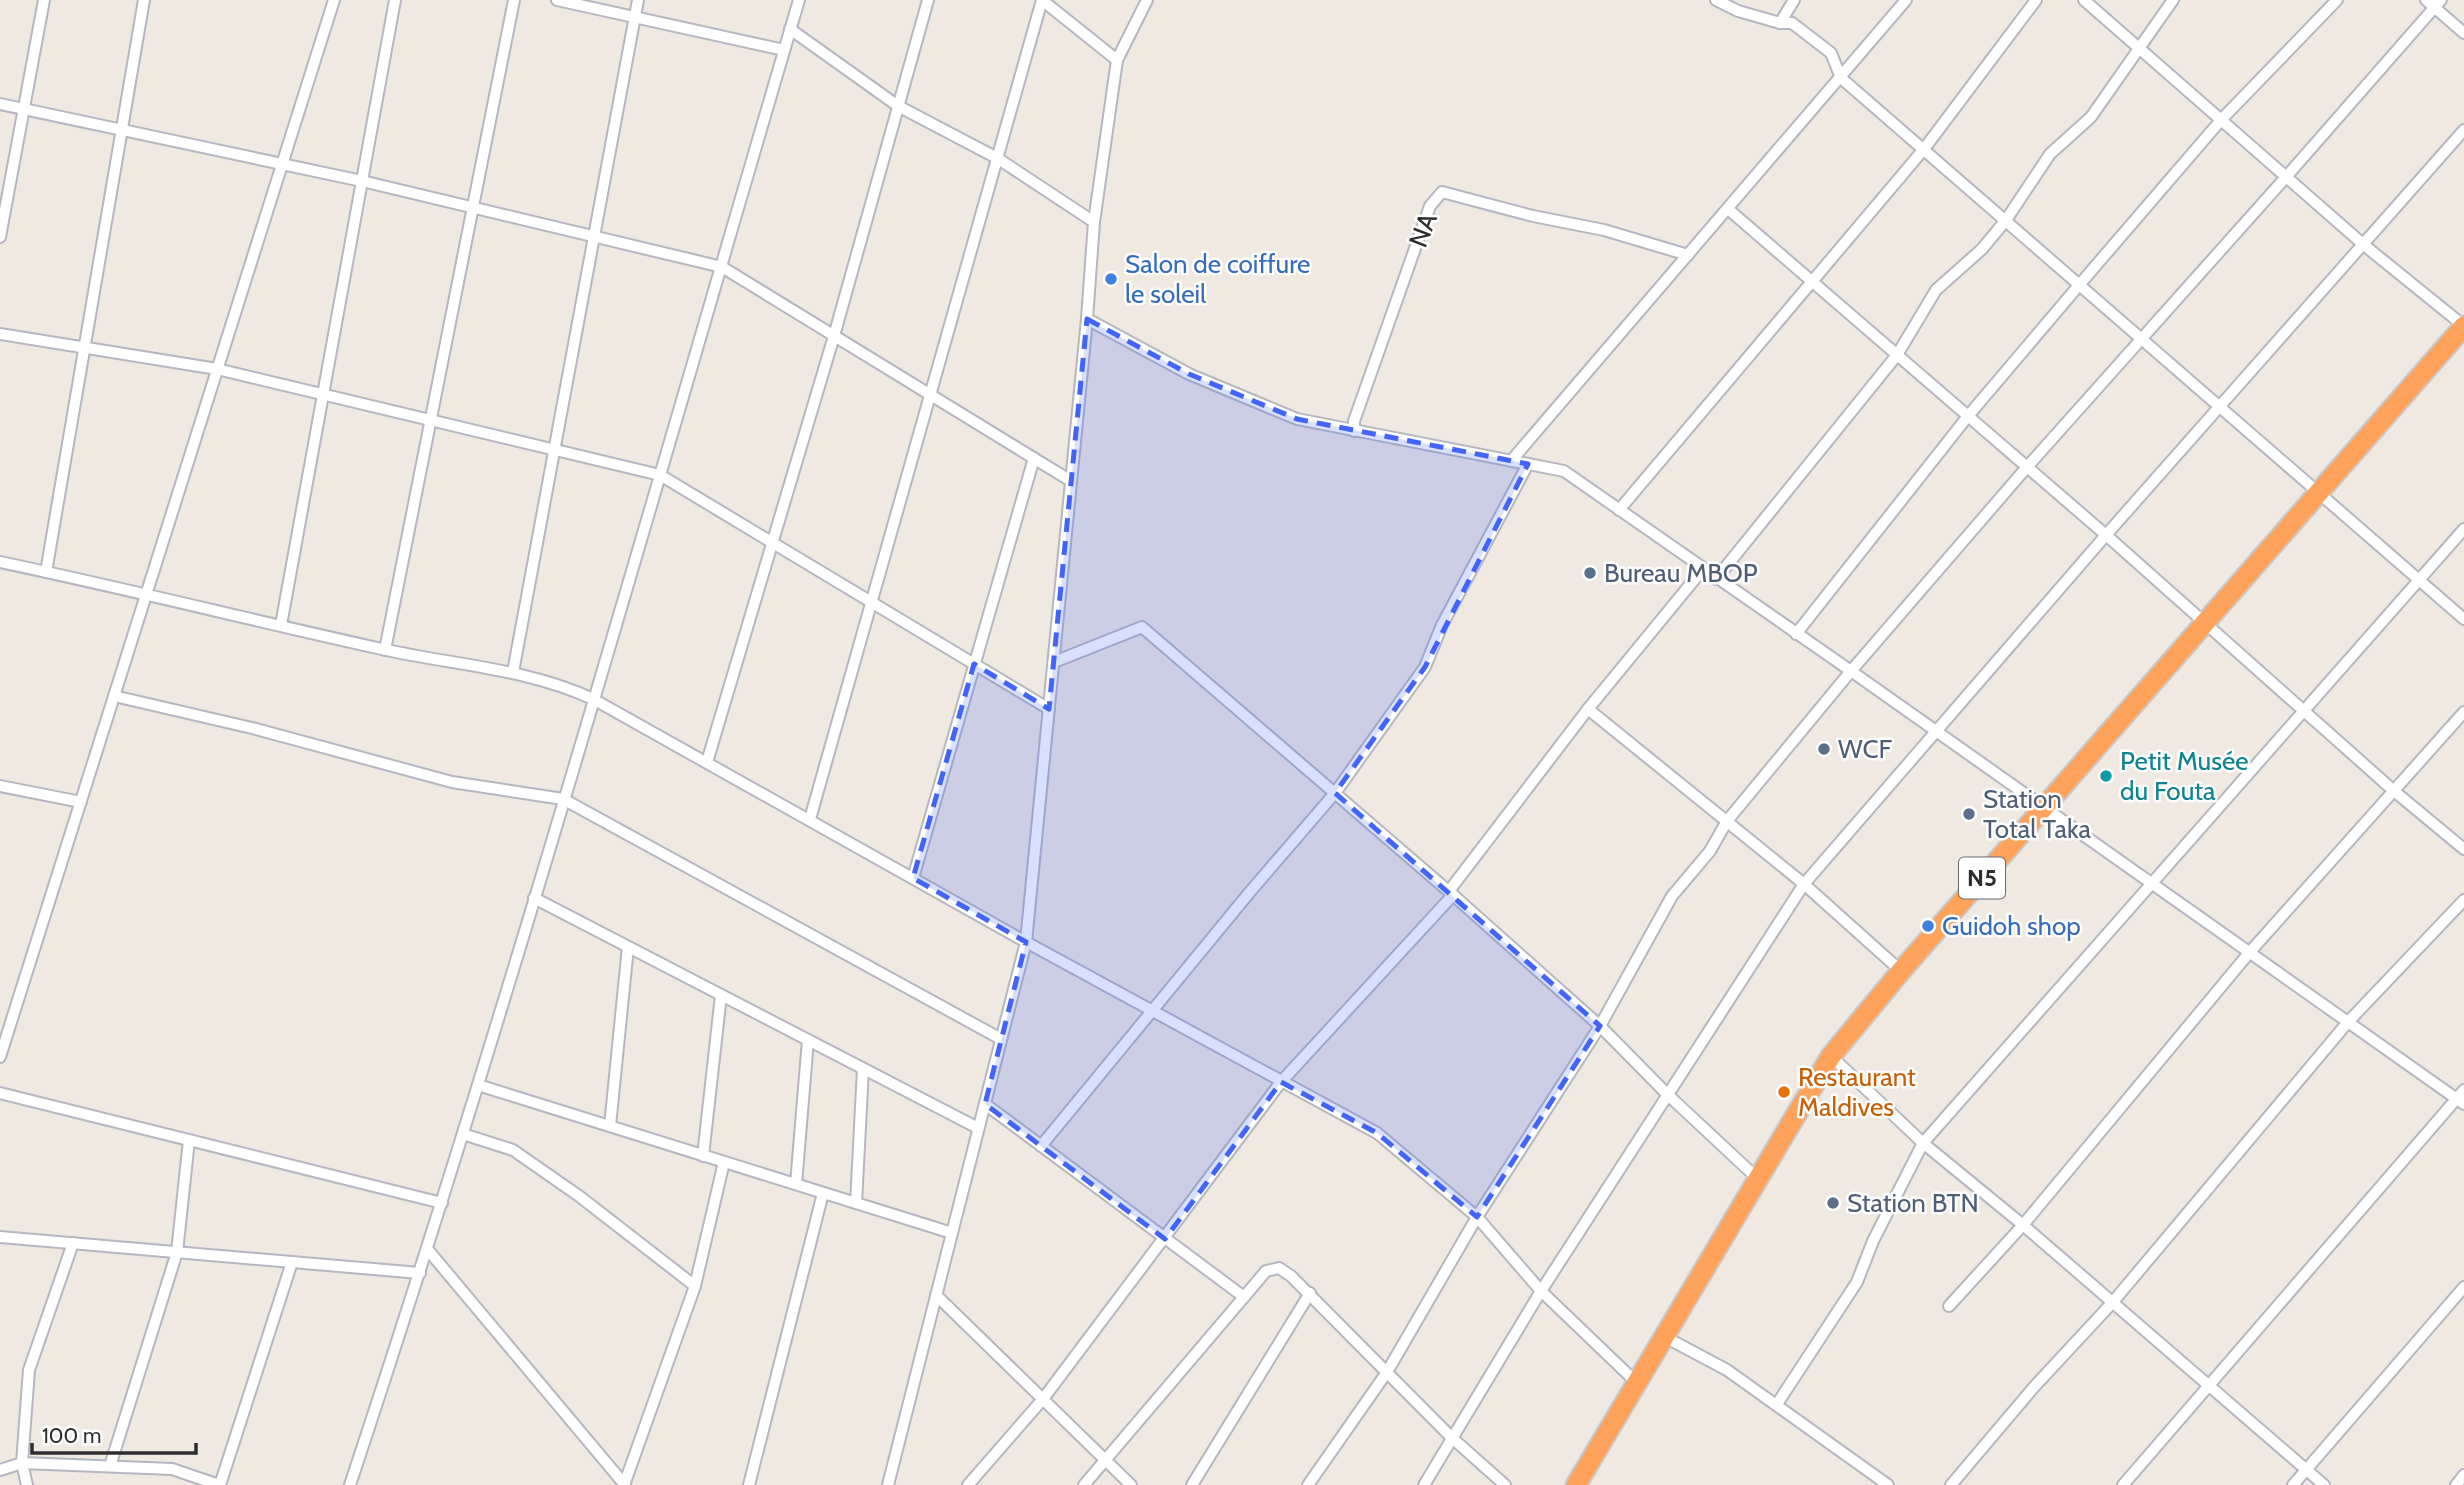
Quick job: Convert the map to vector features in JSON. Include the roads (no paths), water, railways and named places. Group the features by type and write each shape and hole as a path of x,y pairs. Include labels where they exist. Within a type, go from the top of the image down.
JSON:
{"highway":[{"name":"N5","path":"1576,1485 1832,1056 1901,971 2464,326"}],"street":[{"path":"0,237 44,0"},
{"path":"46,572 144,0"},
{"path":"0,1057 334,0"},
{"path":"281,625 395,0"},
{"path":"385,650 514,0"},
{"path":"557,0 785,50"},
{"path":"513,671 638,0"},
{"path":"350,1485 428,1250 478,1085 799,0"},
{"path":"707,762 834,336 928,0"},
{"path":"810,820 1042,0 1117,60"},
{"path":"888,1485 1026,942 1087,319 1094,222 1117,60 1147,0"},
{"path":"1716,0 1738,12 1780,23 1792,23 1831,53 1841,78 2464,619"},
{"path":"1780,23 1794,0"},
{"path":"1511,461 1906,0"},
{"path":"1619,510 1924,149 2036,0"},
{"path":"2084,0 2364,245 2464,326"},
{"path":"1716,579 1896,355 1937,290 1982,248 2006,220 2050,154 2091,117 2173,0"},
{"path":"1796,634 1968,416 2080,284 2221,120 2337,0"},
{"path":"1308,1485 1387,1372 1477,1217 1600,1026 1672,896 1710,851 1727,821 1851,671 2027,467 2286,177 2434,2 2464,33"},
{"path":"790,29 898,106 997,158 1094,222"},
{"path":"0,104 362,181 722,267 1071,481"},
{"path":"1424,1485 1541,1291 1804,884 2106,535 2464,130"},
{"name":"NA","path":"1354,431 1354,421 1430,205 1442,192 1533,216 1604,230 1688,255"},
{"path":"1728,209 2106,535 2394,791 2464,849"},
{"path":"1087,319 1189,374 1297,419 1564,471 2249,953 2461,1097 2208,1384 2123,1485"},
{"path":"0,334 217,369 660,475 1049,709"},
{"path":"913,878 1034,458"},
{"path":"1041,1146 1335,793 1426,667 1442,625 1528,464"},
{"path":"1777,1404 1857,1282 1873,1241 1923,1143 2464,529"},
{"path":"0,562 146,593 385,650 513,671 572,689 593,699 1026,942 1377,1133 1477,1217 1541,1291 1637,1383"},
{"path":"968,1485 1043,1399 1166,1239 1281,1082 1451,893 1588,709 1703,569"},
{"path":"1054,662 1142,627 1451,893 1600,1026 1668,1095 1757,1178"},
{"path":"114,696 252,728 452,782 563,799 1001,1039"},
{"path":"1588,709 1804,884 1901,971"},
{"path":"1949,1306 2023,1225 2249,953 2464,712"},
{"path":"0,786 81,802"},
{"path":"534,898 978,1128"},
{"path":"1951,1485 2034,1387 2112,1303 2348,1022 2464,900"},
{"path":"610,1126 628,947"},
{"path":"703,1156 721,995"},
{"path":"0,1014 13,1017"},
{"path":"796,1184 808,1040"},
{"path":"1832,1056 1923,1143 2023,1225 2324,1485"},
{"path":"856,1203 863,1069"},
{"path":"478,1085 951,1233"},
{"path":"0,1093 442,1203"},
{"path":"985,1104 1244,1297"},
{"path":"463,1134 513,1150 579,1196 695,1286"},
{"path":"110,1466 177,1252 189,1140"},
{"path":"624,1485 695,1286 723,1162"},
{"path":"749,1485 823,1193"},
{"path":"0,1237 420,1273"},
{"path":"27,1485 22,1463 29,1370 73,1243"},
{"path":"428,1250 624,1485"},
{"path":"0,1470 22,1463 172,1469 220,1485 292,1262"},
{"path":"1084,1485 1266,1271 1279,1268 1310,1293 1451,1437 1505,1485"},
{"path":"2294,1485 2464,1287"},
{"path":"1192,1485 1310,1293"},
{"path":"936,1295 1131,1485"},
{"path":"1665,1337 1727,1370 1888,1485"},
{"path":"2456,1485 2464,1475"}],"place":[{"name":"Salon de coiffure le soleil","path":"1111,279"},
{"name":"Bureau MBOP","path":"1590,573"},
{"name":"WCF","path":"1824,749"},
{"name":"Petit Musée du Fouta","path":"2106,776"},
{"name":"Station Total Taka","path":"1969,814"},
{"name":"Guidoh shop","path":"1928,926"},
{"name":"Restaurant Maldives","path":"1784,1092"},
{"name":"Station BTN","path":"1833,1203"}]}
